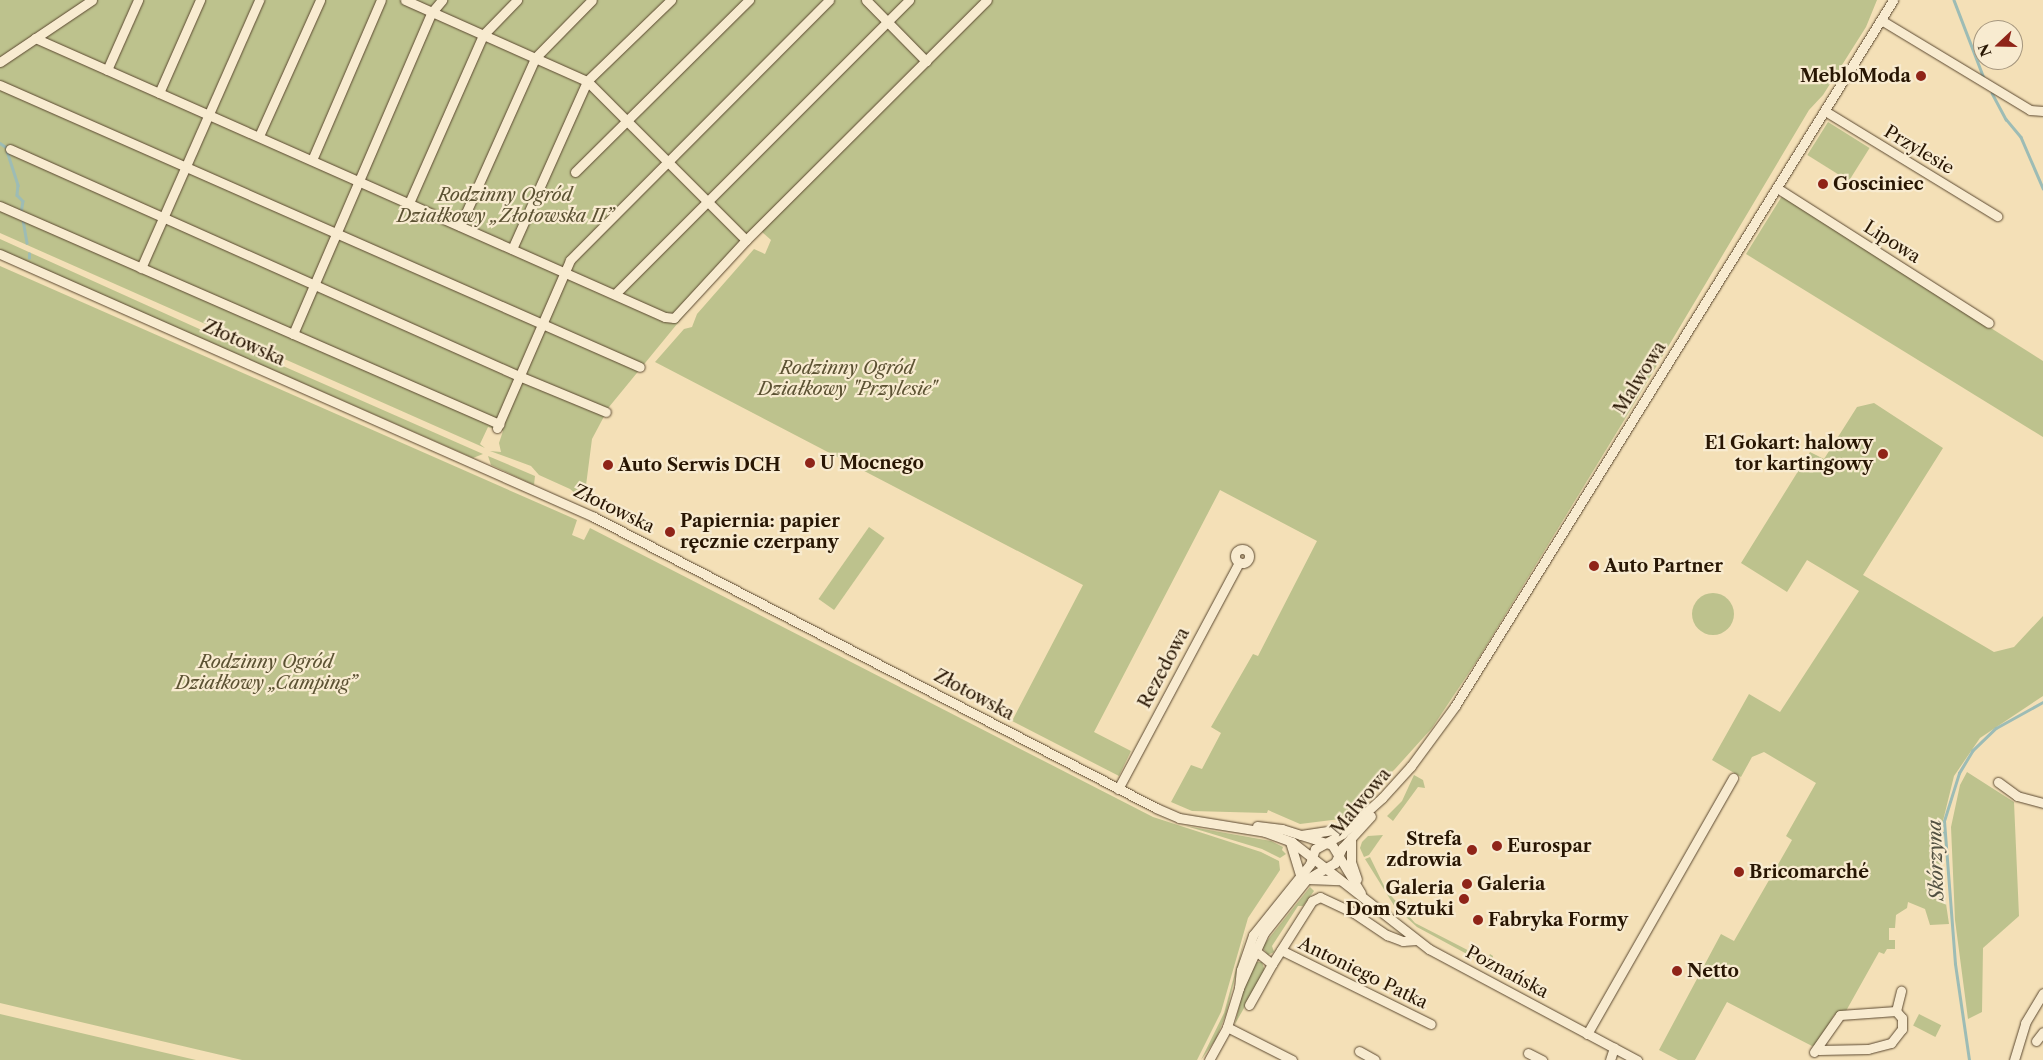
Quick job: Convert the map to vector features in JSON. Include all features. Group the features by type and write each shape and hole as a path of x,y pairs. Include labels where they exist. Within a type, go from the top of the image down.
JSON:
{"street":[{"path":"0,62 92,0"},
{"path":"107,70 138,0"},
{"path":"159,93 200,0"},
{"path":"141,268 259,0"},
{"path":"259,136 320,0"},
{"path":"312,160 381,0"},
{"path":"406,0 587,80 746,240"},
{"path":"293,334 432,12 442,0"},
{"path":"409,204 483,35 517,0"},
{"path":"460,226 535,58 592,0"},
{"path":"512,249 587,80 671,0"},
{"path":"576,172 750,0"},
{"path":"0,206 498,426 570,260 829,0"},
{"path":"866,0 926,61"},
{"path":"614,294 909,0"},
{"path":"36,38 665,317 674,318 746,240 987,0"},
{"name":"Malwowa","path":"1338,856 1351,838 1389,797 1477,672 1894,0"},
{"path":"1881,20 2030,110 2043,111"},
{"path":"0,85 640,367"},
{"name":"Przylesie","path":"1824,111 1997,216"},
{"path":"10,149 519,376 606,412"},
{"name":"Lipowa","path":"1777,188 1989,323"},
{"name":"Złotowska","path":"0,254 594,517 1165,813 1200,822 1276,828 1293,838 1314,858"},
{"name":"Rezedowa","path":"1118,789 1239,562"},
{"name":"Malwowa","path":"1325,843 1350,827 1409,769"},
{"path":"1587,1034 1733,778"},
{"path":"1998,782 2017,796 2043,803"},
{"name":"Malwowa","path":"1293,838 1350,827"},
{"path":"1293,838 1304,877"},
{"name":"Złotowska","path":"1293,838 1325,843"},
{"path":"1351,838 1352,868 1366,900"},
{"path":"1209,1060 1228,1027 1252,948 1304,877 1314,858 1315,849 1325,843 1334,847 1366,900"},
{"path":"1304,877 1335,863 1338,856"},
{"path":"1314,858 1317,864 1326,868"},
{"name":"Poznańska","path":"1326,868 1416,940 1637,1060"},
{"path":"1304,877 1337,878"},
{"path":"1249,1005 1272,964 1312,901 1320,897 1354,913 1386,935 1404,941 1416,940"},
{"path":"1252,948 1272,964"},
{"name":"Antoniego Patka","path":"1281,950 1431,1024"},
{"path":"1896,1011 1901,992"},
{"path":"2014,1060 2026,1024 2043,993"},
{"path":"1896,1011 1902,1018 1902,1029 1891,1043 1868,1049 1816,1051 1840,1015 1896,1011"},
{"path":"1228,1027 1292,1060"},
{"path":"2036,1040 2043,1032"},
{"path":"1610,1060 1614,1048"},
{"path":"1359,1052 1375,1060"},
{"path":"1528,1053 1542,1060"}],"green space":[{"path":"0,0 1877,0 1866,27 1823,95 1809,110 1631,409 1480,656 1432,728 1395,769 1356,807 1357,799 1340,819 1300,824 1268,810 1267,813 1192,811 1171,802 1191,765 1202,769 1221,733 1211,727 1253,654 1258,656 1317,541 1220,490 1094,732 1131,751 1119,776 1012,721 1083,585 655,362 684,329 692,327 697,314 754,249 765,254 771,240 761,231 691,307 609,407 592,439 584,501 570,489 539,475 531,466 490,451 501,452 499,443 503,431 488,427 480,444 485,448 0,233"},
{"path":"1828,122 1870,148 1849,181 1807,155"},
{"path":"1782,196 2043,361 2043,437 1746,254"},
{"path":"0,239 483,454 473,458 0,250"},
{"name":"Rodzinny Ogród Działkowy „Camping”","path":"0,266 577,520 572,535 584,540 590,528 1153,817 1261,852 1279,861 1280,870 1248,918 1221,1012 1197,1060 242,1060 0,1003"},
{"path":"1874,403 1943,448 1863,575 1994,652 2014,647 2043,616 2043,696 1980,738 1954,776 1940,833 1930,849 1940,863 1949,924 1930,925 1925,909 1908,902 1907,908 1896,915 1895,928 1889,928 1889,940 1895,940 1895,949 1887,949 1884,954 1879,952 1846,1011 1834,1015 1818,1044 1812,1046 1727,1002 1695,1060 1678,1060 1659,1050 1721,934 1734,941 1792,840 1786,836 1816,783 1764,752 1752,757 1741,777 1712,760 1749,694 1780,712 1859,591 1807,560 1787,592 1741,563 1810,452 1824,459 1857,407"},
{"path":"488,456 535,476 534,485 491,465"},
{"path":"869,527 885,538 834,610 819,599"},
{"path":"1713,593 1728,599 1734,614 1728,629 1713,635 1698,629 1692,614 1698,599"},
{"path":"1967,772 2014,802 2019,916 1983,948 1982,1012 1968,1019 1955,920 1951,827 1960,785"},
{"path":"1414,775 1423,780 1425,788 1418,787 1393,821 1387,816 1402,801"},
{"path":"1186,826 1271,841 1283,847 1282,850 1286,854 1280,858 1262,849"},
{"path":"1383,835 1369,855 1364,857 1360,848 1362,842 1368,836"},
{"path":"1370,857 1386,890 1415,923 1487,960 1490,954 1493,956 1491,967 1417,927 1395,907 1365,859"},
{"path":"1310,887 1314,891 1303,906 1298,906 1272,946 1274,952 1268,955 1262,947"},
{"path":"1247,929 1226,1014 1216,1039 1201,1060 1224,1013"},
{"path":"1255,962 1262,962 1265,971 1235,1024 1244,985"},
{"path":"0,1014 196,1060 0,1060"},
{"path":"1919,1014 1941,1025 1935,1037 1913,1026"}],"waterway":[{"name":"Skórzyna","path":"1954,0 1984,78"},
{"name":"Skórzyna","path":"1992,93 2006,119 2021,137 2043,188"},
{"path":"0,143 6,147"},
{"path":"7,151 18,185 17,195 23,201 21,213"},
{"path":"23,220 27,243"},
{"name":"Skórzyna","path":"1969,1060 1955,964 1944,821 1959,773 1972,751 1996,728 2043,702"},
{"path":"1934,849 1943,833"}],"place":[{"name":"MebloModa","path":"1921,76"},
{"name":"Gosciniec","path":"1823,184"},
{"name":"E1 Gokart: halowy tor kartingowy","path":"1883,454"},
{"name":"U Mocnego","path":"810,463"},
{"name":"Auto Serwis DCH","path":"608,465"},
{"name":"Papiernia: papier ręcznie czerpany","path":"670,532"},
{"name":"Auto Partner","path":"1594,566"},
{"name":"Eurospar","path":"1497,846"},
{"name":"Strefa zdrowia","path":"1472,850"},
{"name":"Bricomarché","path":"1739,872"},
{"name":"Galeria","path":"1467,884"},
{"name":"Galeria Dom Sztuki","path":"1464,899"},
{"name":"Fabryka Formy","path":"1478,920"},
{"name":"Netto","path":"1677,971"}],"park label":[{"name":"Rodzinny Ogród Działkowy „Złotowska II”","path":"505,206"},
{"name":"Rodzinny Ogród Działkowy \"Przylesie\"","path":"847,379"}]}
